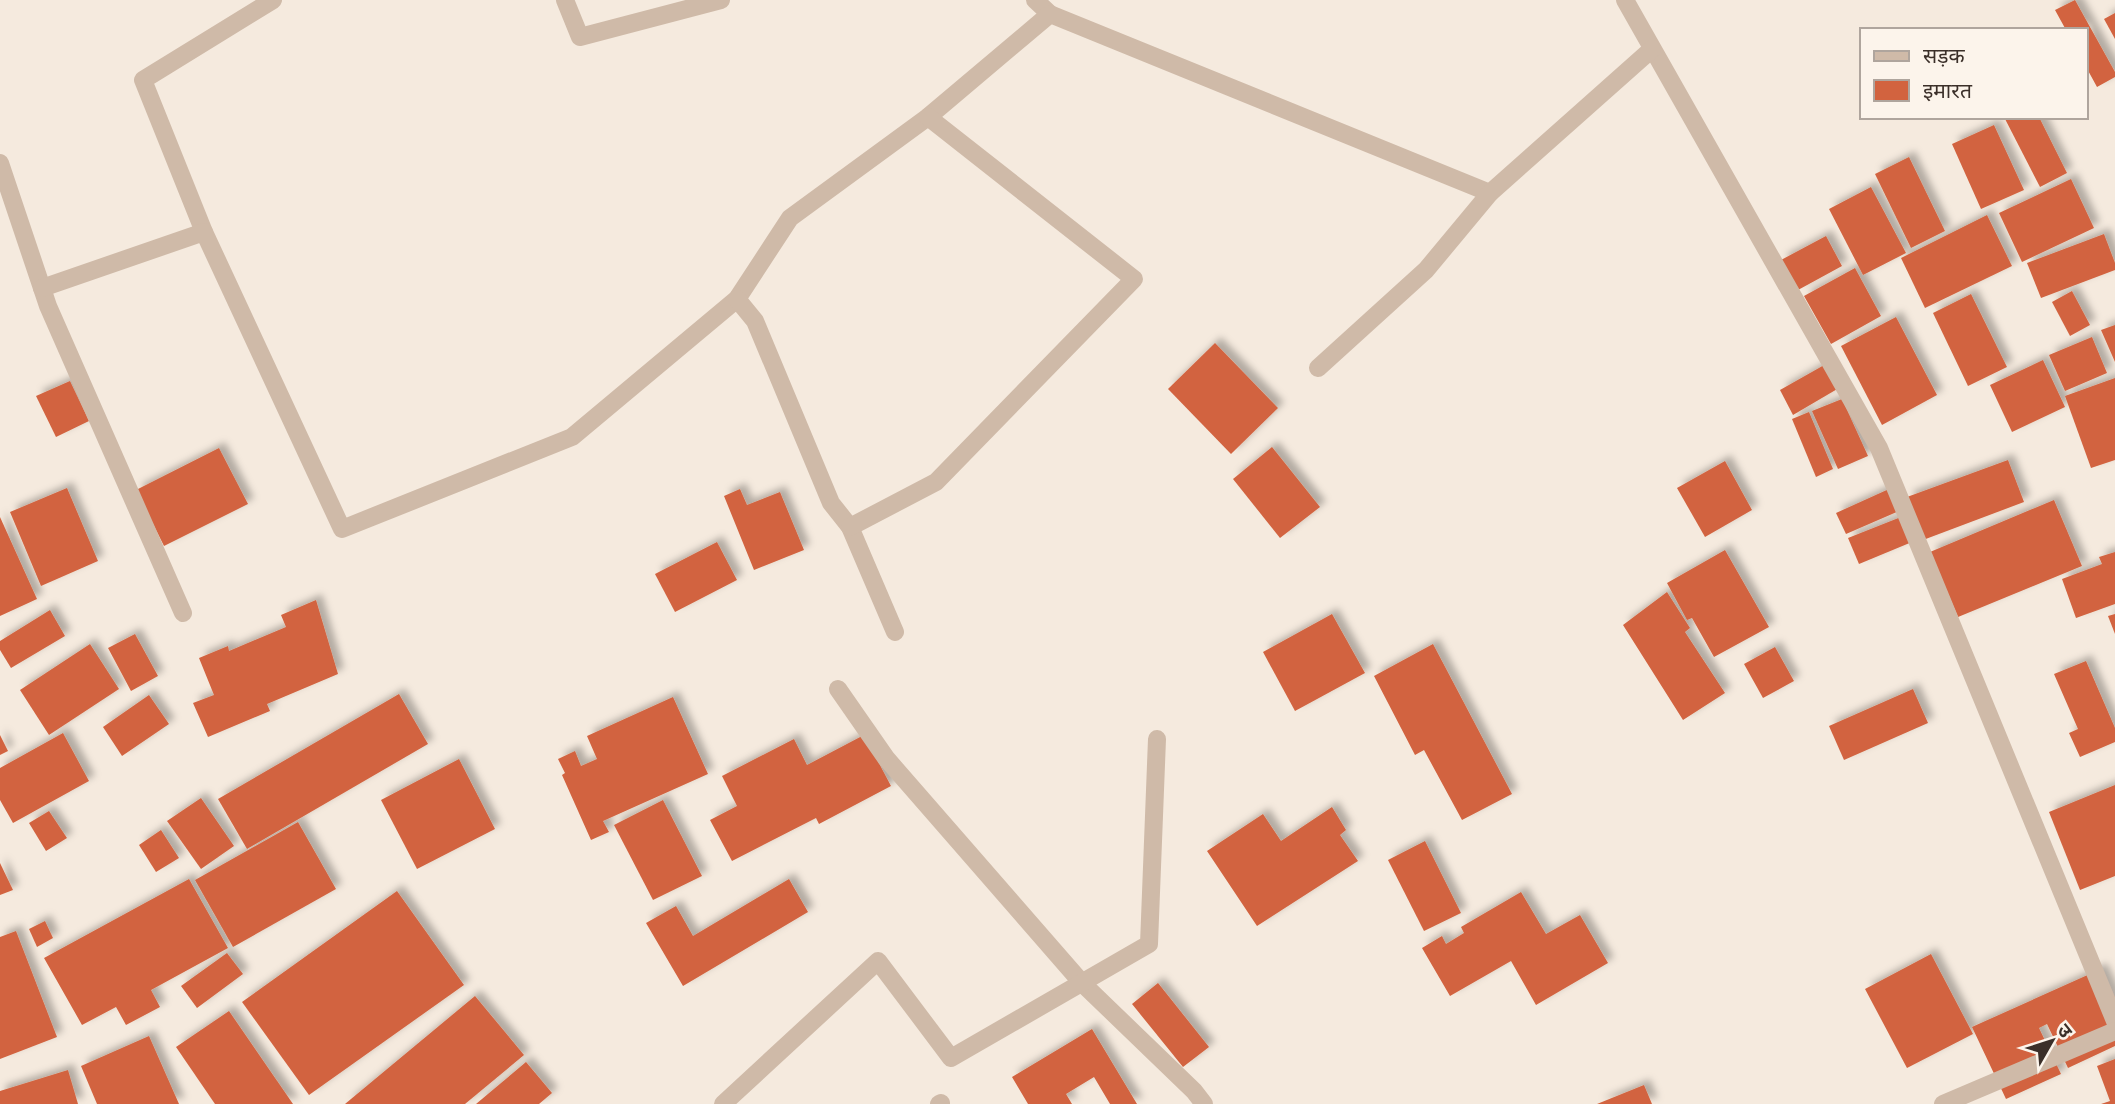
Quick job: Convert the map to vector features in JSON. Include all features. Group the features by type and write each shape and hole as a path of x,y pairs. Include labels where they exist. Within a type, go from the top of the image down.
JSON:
{"street":[{"path":"273,0 143,79 204,232 342,529 572,437 737,299 790,218 928,117 1050,14"},
{"path":"565,0 580,37 721,0"},
{"path":"1035,0 1050,14 1490,193"},
{"path":"1625,0 1879,449 2115,1021"},
{"path":"1318,368 1426,270 1490,193 1652,49"},
{"path":"850,527 936,482 1134,279 928,117"},
{"path":"1,171 48,306 183,613"},
{"path":"42,288 204,232"},
{"path":"737,299 755,321 831,503 850,527 895,632"},
{"path":"838,689 886,758 1082,983 1194,1091 1204,1104"},
{"path":"723,1104 878,961 951,1058 1149,944 1157,739"},
{"path":"1943,1104 2115,1031"}],"building":[{"path":"2075,0 2115,72 2115,77 2097,87 2087,69 2087,28 2065,28 2055,10"},
{"path":"2115,13 2115,39 2104,19"},
{"path":"2005,119 2040,119 2067,173 2040,187"},
{"path":"1994,125 2024,190 1981,209 1952,144"},
{"path":"1909,157 1945,231 1911,248 1875,174"},
{"path":"2071,179 2094,228 2022,262 1999,213"},
{"path":"1871,187 1906,253 1863,275 1829,209"},
{"path":"1987,215 2012,266 1925,308 1901,258"},
{"path":"2104,234 2115,270 2041,298 2027,263"},
{"path":"1826,236 1842,266 1798,290 1781,260"},
{"path":"1855,268 1881,316 1831,344 1804,296"},
{"path":"2072,291 2090,325 2070,336 2052,302"},
{"path":"1971,294 2007,367 1968,386 1933,313"},
{"path":"1896,317 1937,395 1882,425 1841,346"},
{"path":"2115,325 2115,362 2101,330"},
{"path":"2092,337 2107,373 2065,391 2049,355"},
{"path":"1215,343 1278,408 1231,454 1168,389"},
{"path":"2043,360 2065,407 2012,432 1990,385"},
{"path":"1826,364 1839,388 1793,415 1780,390"},
{"path":"2115,378 2115,460 2091,468 2065,396"},
{"path":"70,381 89,421 56,437 36,396"},
{"path":"1842,399 1868,456 1838,469 1812,411"},
{"path":"1809,412 1833,469 1816,477 1792,419"},
{"path":"1272,447 1320,507 1280,538 1233,479"},
{"path":"219,448 248,504 164,546 136,490"},
{"path":"2008,460 2024,502 1923,540 1907,497"},
{"path":"1725,461 1752,510 1705,537 1677,488"},
{"path":"67,488 98,561 41,586 10,512"},
{"path":"740,489 747,505 780,492 804,550 754,570 724,496"},
{"path":"1889,489 1899,511 1846,534 1836,513"},
{"path":"2054,500 2082,566 1958,617 1930,552"},
{"path":"0,517 37,599 0,616"},
{"path":"1901,517 1912,542 1859,564 1848,538"},
{"path":"717,542 737,580 675,612 655,574"},
{"path":"1725,550 1769,627 1714,657 1692,618 1687,620 1667,583"},
{"path":"2115,552 2115,604 2076,618 2062,579 2102,564 2099,557"},
{"path":"1667,592 1690,628 1685,632 1725,693 1683,720 1623,625"},
{"path":"316,600 338,674 267,704 270,711 208,737 193,703 214,695 199,658 228,646 229,651 286,627 281,615"},
{"path":"50,610 65,636 11,668 0,650 0,641"},
{"path":"1332,614 1365,673 1295,711 1263,652"},
{"path":"2115,614 2115,634 2108,616"},
{"path":"135,634 158,676 131,691 108,648"},
{"path":"90,644 119,689 49,735 20,690"},
{"path":"1433,644 1512,794 1462,820 1424,750 1415,755 1374,676"},
{"path":"1775,647 1794,681 1763,698 1744,664"},
{"path":"2086,661 2115,728 2115,742 2080,757 2069,733 2078,729 2054,674"},
{"path":"1913,689 1928,723 1844,760 1829,726"},
{"path":"399,694 428,744 247,849 218,799"},
{"path":"149,695 169,724 122,756 103,727"},
{"path":"673,697 708,774 603,821 609,832 591,840 562,775 565,773 558,759 575,751 581,766 597,759 587,736"},
{"path":"63,733 89,781 13,823 0,800 0,768"},
{"path":"0,735 8,751 0,755"},
{"path":"864,735 891,786 819,824 816,818 732,861 710,820 737,806 722,776 794,739 807,765"},
{"path":"459,759 495,829 417,869 381,800"},
{"path":"2115,785 2115,876 2080,890 2049,812"},
{"path":"201,798 234,846 201,869 167,821"},
{"path":"663,800 702,876 653,900 614,825"},
{"path":"1332,807 1346,830 1340,835 1358,861 1257,926 1207,851 1263,814 1281,841"},
{"path":"49,811 67,838 46,851 29,823"},
{"path":"298,822 336,889 233,947 195,880"},
{"path":"161,830 179,858 156,872 139,845"},
{"path":"1425,841 1461,913 1424,931 1388,860"},
{"path":"0,863 13,890 0,895"},
{"path":"189,879 228,948 151,990 160,1007 126,1025 116,1007 82,1025 44,958"},
{"path":"789,879 808,912 683,986 646,923 676,906 693,936"},
{"path":"397,891 464,985 309,1095 242,1002"},
{"path":"1521,892 1546,934 1580,915 1608,963 1536,1005 1511,961 1450,996 1422,948 1442,936 1446,944 1464,933 1461,927"},
{"path":"45,921 53,938 37,947 29,929"},
{"path":"16,931 57,1037 0,1059 0,937"},
{"path":"227,953 243,974 197,1008 181,986"},
{"path":"1931,954 1973,1034 1907,1068 1865,989"},
{"path":"2101,969 2115,998 2115,1046 2068,1068 2047,1024 2039,1028 2061,1074 2006,1099 1972,1027"},
{"path":"1158,983 1209,1047 1183,1067 1132,1004"},
{"path":"475,996 524,1055 465,1104 345,1104"},
{"path":"229,1011 293,1104 215,1104 176,1047"},
{"path":"1092,1029 1137,1104 1110,1104 1094,1077 1066,1094 1072,1104 1028,1104 1012,1077"},
{"path":"149,1036 179,1104 97,1104 81,1066"},
{"path":"2115,1059 2115,1104 2101,1104 2110,1101 2097,1066"},
{"path":"526,1062 552,1093 539,1104 476,1104"},
{"path":"68,1070 78,1104 0,1104 0,1091"},
{"path":"1644,1085 1652,1104 1597,1104"}]}
